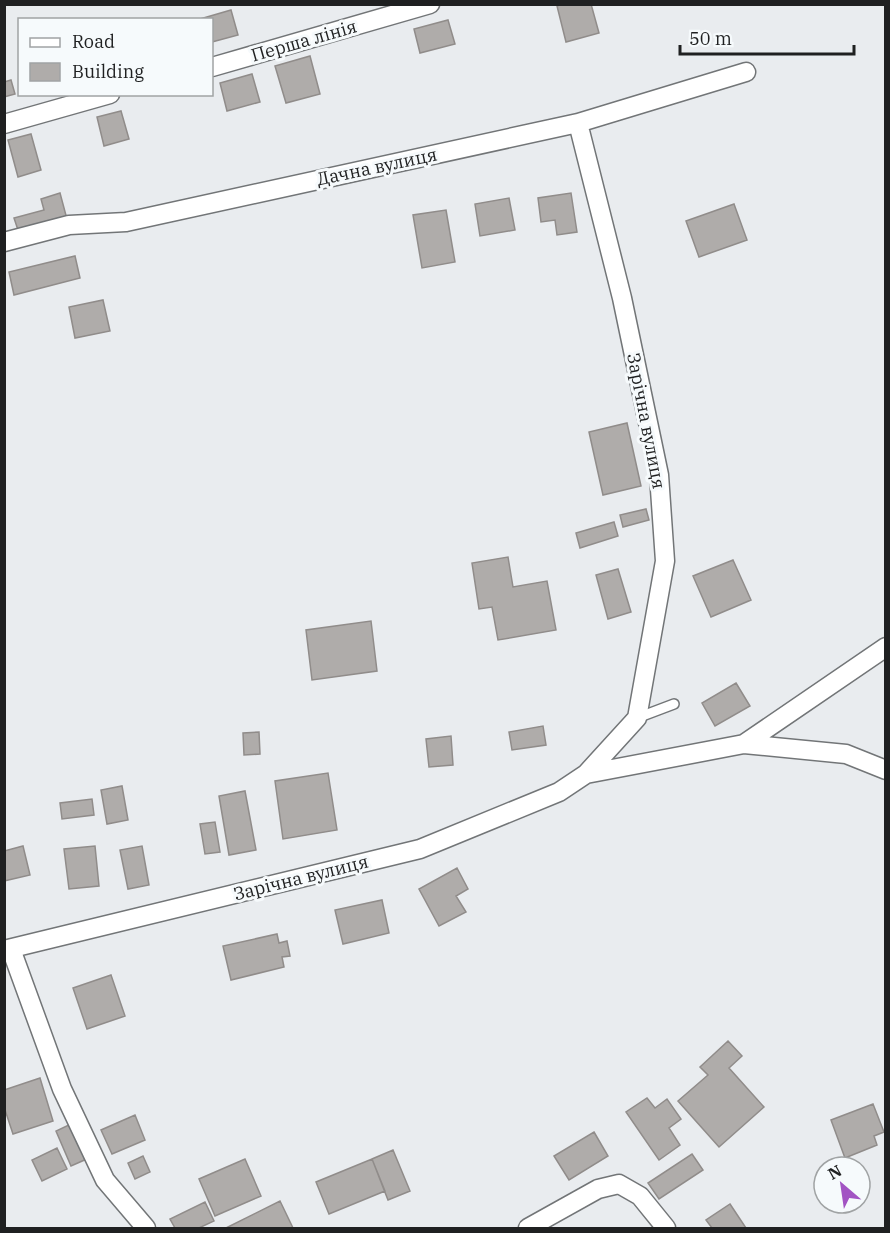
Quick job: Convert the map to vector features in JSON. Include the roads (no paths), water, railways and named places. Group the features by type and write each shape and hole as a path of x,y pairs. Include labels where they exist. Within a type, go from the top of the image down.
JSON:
{"street":[{"name":"Перша лінія","path":"213,67 430,4"},
{"name":"Дачна вулиця","path":"4,242 69,225 126,222 578,123 746,72"},
{"path":"4,124 103,96"},
{"name":"Зарічна вулиця","path":"8,949 420,849 559,792 586,774 637,718 665,561 659,475 622,298 578,123"},
{"name":"Зарічна вулиця","path":"586,774 744,744 885,647"},
{"path":"744,744 846,754 885,770"},
{"path":"8,949 62,1089 105,1180 146,1228"},
{"path":"528,1228 598,1189 619,1184 640,1196 666,1228"}],"lane":[{"path":"637,718 674,704"}]}
